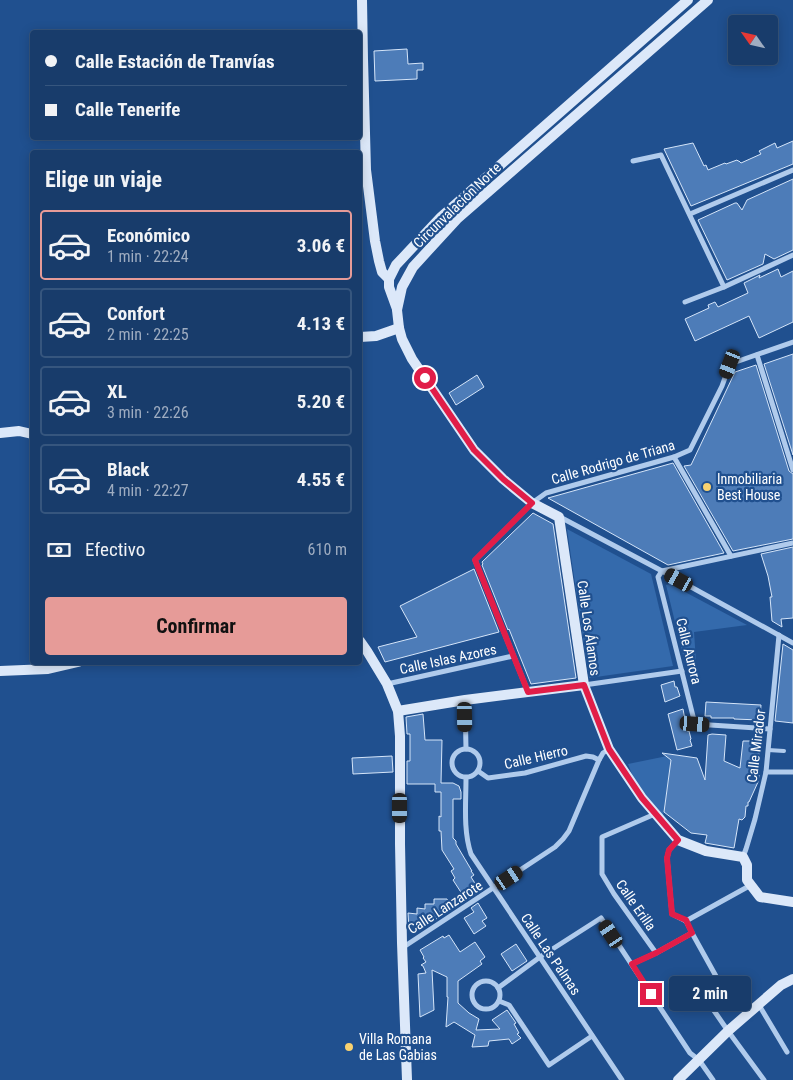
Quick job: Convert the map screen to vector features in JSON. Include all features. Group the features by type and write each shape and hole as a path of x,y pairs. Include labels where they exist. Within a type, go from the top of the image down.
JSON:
{"street":[{"path":"362,0 366,170 375,242 382,272 390,279 397,278 413,267"},
{"name":"Circunvalación Norte","path":"390,279 396,264 441,218 688,0"},
{"name":"Circunvalación Norte","path":"398,310 402,287 413,267 457,220 708,0"},
{"path":"633,161 661,155 724,287"},
{"path":"690,214 793,170"},
{"path":"685,302 724,287 793,255"},
{"path":"390,279 389,287 398,310 402,339 412,359 474,450 503,479 532,503 662,571 793,643"},
{"path":"362,337 376,336 399,328"},
{"name":"Calle Rodrigo de Triana","path":"513,656 475,560 532,503 546,493 690,450 722,386 730,364 793,342"},
{"path":"757,355 793,470"},
{"path":"0,433 19,431 30,434"},
{"path":"674,456 731,556"},
{"name":"Calle Los Álamos","path":"560,517 584,685 609,749 642,798 678,840 706,851 743,857"},
{"path":"662,571 793,543"},
{"name":"Calle Aurora","path":"662,571 658,578 695,724 770,729"},
{"name":"Calle Mirador","path":"743,857 755,819 766,772 779,635"},
{"path":"362,644 387,684 398,711 400,736 402,948 407,1080"},
{"path":"513,656 528,692"},
{"name":"Calle Islas Azores","path":"387,684 513,656"},
{"path":"0,671 48,669 65,665"},
{"path":"398,711 465,700 682,671"},
{"path":"465,700 466,749"},
{"name":"Calle Lanzarote","path":"402,948 493,889 564,839 599,760 603,753 609,749"},
{"path":"461,750 474,751 479,758 480,767 478,771 471,777 466,778 457,774 452,766 453,756 461,750"},
{"name":"Calle Hierro","path":"478,771 488,778 525,773 586,756 599,760"},
{"path":"766,772 793,772"},
{"name":"Calle Las Palmas","path":"466,778 467,842 471,854 622,1080"},
{"name":"Calle Erilla","path":"656,814 602,836 602,874 656,953"},
{"path":"678,840 669,850 667,858 672,914 686,920 722,987 708,1002 764,1080"},
{"path":"743,857 747,865 747,880 760,896 793,902"},
{"path":"686,920 752,885"},
{"path":"498,988 540,957 600,918 690,1054 699,1060 713,1080"},
{"path":"632,964 692,933"},
{"path":"678,1080 728,1031 781,986 793,979"},
{"path":"482,981 491,982 498,988 499,1001 493,1008 488,1010 475,1005 472,996 474,987 477,984 482,981"},
{"path":"499,1001 509,1005 549,1065 592,1036"},
{"path":"759,1005 787,1052"}],"lane":[{"path":"768,750 784,751"}],"shaded area":[{"path":"567,529 651,574 673,666 589,678"},
{"path":"670,584 747,625 694,632 696,661 685,663 666,585"},
{"path":"672,755 669,758 671,760 663,817 635,782 628,764"}],"building":[{"path":"407,49 408,64 423,63 423,70 417,70 417,79 375,81 374,51"},
{"path":"793,141 793,164 691,206 664,149 693,143 704,166 706,165 708,170 737,160 741,163 761,154 759,151 775,143 777,148"},
{"path":"793,179 793,250 774,259 765,254 763,264 727,280 698,220 735,203 742,210 747,200"},
{"path":"778,269 781,277 793,271 793,322 759,338 749,316 695,341 685,319 709,308 708,305 715,302 718,307 748,293 744,283"},
{"path":"793,354 793,455 764,364"},
{"path":"756,365 789,471 793,474 793,539 733,551 684,466 691,465 735,372"},
{"path":"477,375 484,387 456,405 449,393"},
{"path":"673,463 724,553 668,565 548,498"},
{"path":"533,513 553,524 576,678 531,684 482,562"},
{"path":"793,547 793,618 781,619 782,627 772,621 770,597 772,597 761,554"},
{"path":"474,569 499,632 385,662 378,647 417,637 400,606"},
{"path":"783,644 793,650 793,723 775,721"},
{"path":"674,681 680,696 665,702 661,685"},
{"path":"706,702 761,705 760,720 711,718 711,716 705,716"},
{"path":"683,709 692,746 677,750 668,714"},
{"path":"423,714 425,740 442,740 441,783 453,783 459,786 461,792 461,799 453,799 453,838 472,871 474,875 471,877 480,891 466,900 453,880 455,878 451,871 454,869 442,850 441,831 439,831 441,792 435,792 435,784 407,784 407,761 410,761 410,734 407,734 406,717"},
{"path":"708,735 726,735 724,761 740,768 743,741 757,741 757,747 759,748 759,758 757,758 758,782 748,802 748,806 746,806 745,817 742,820 739,819 734,848 705,843 707,835 691,833 664,812 671,760 662,753 697,758 705,780"},
{"path":"392,756 393,772 353,774 352,758"},
{"path":"434,899 447,899 453,909 436,919 425,919 425,924 417,924 417,929 409,929 408,913 417,914 417,908 425,909 425,904 434,904"},
{"path":"478,903 487,918 482,921 486,926 474,934 464,918 474,912 471,908"},
{"path":"449,935 460,952 475,942 485,957 480,961 482,964 458,981 458,1003 479,1019 476,1030 500,1029 492,1020 507,1010 516,1023 514,1024 519,1033 517,1034 521,1038 512,1044 509,1039 489,1041 488,1046 472,1047 475,1035 454,1022 446,1027 447,977 432,970 434,1010 420,1017 418,974 426,973 421,965 426,962 420,950 443,936 444,938"},
{"path":"516,944 527,961 512,971 501,954"}],"place":[{"name":"Inmobiliaria Best House","path":"707,487"},
{"name":"Villa Romana de Las Gabias","path":"349,1047"}],"route":[{"path":"425,378 474,450 503,479 532,503 475,560 528,692 584,685 609,749 642,798 678,840 669,850 667,858 672,914 686,920 692,933 632,964 651,994"}]}
